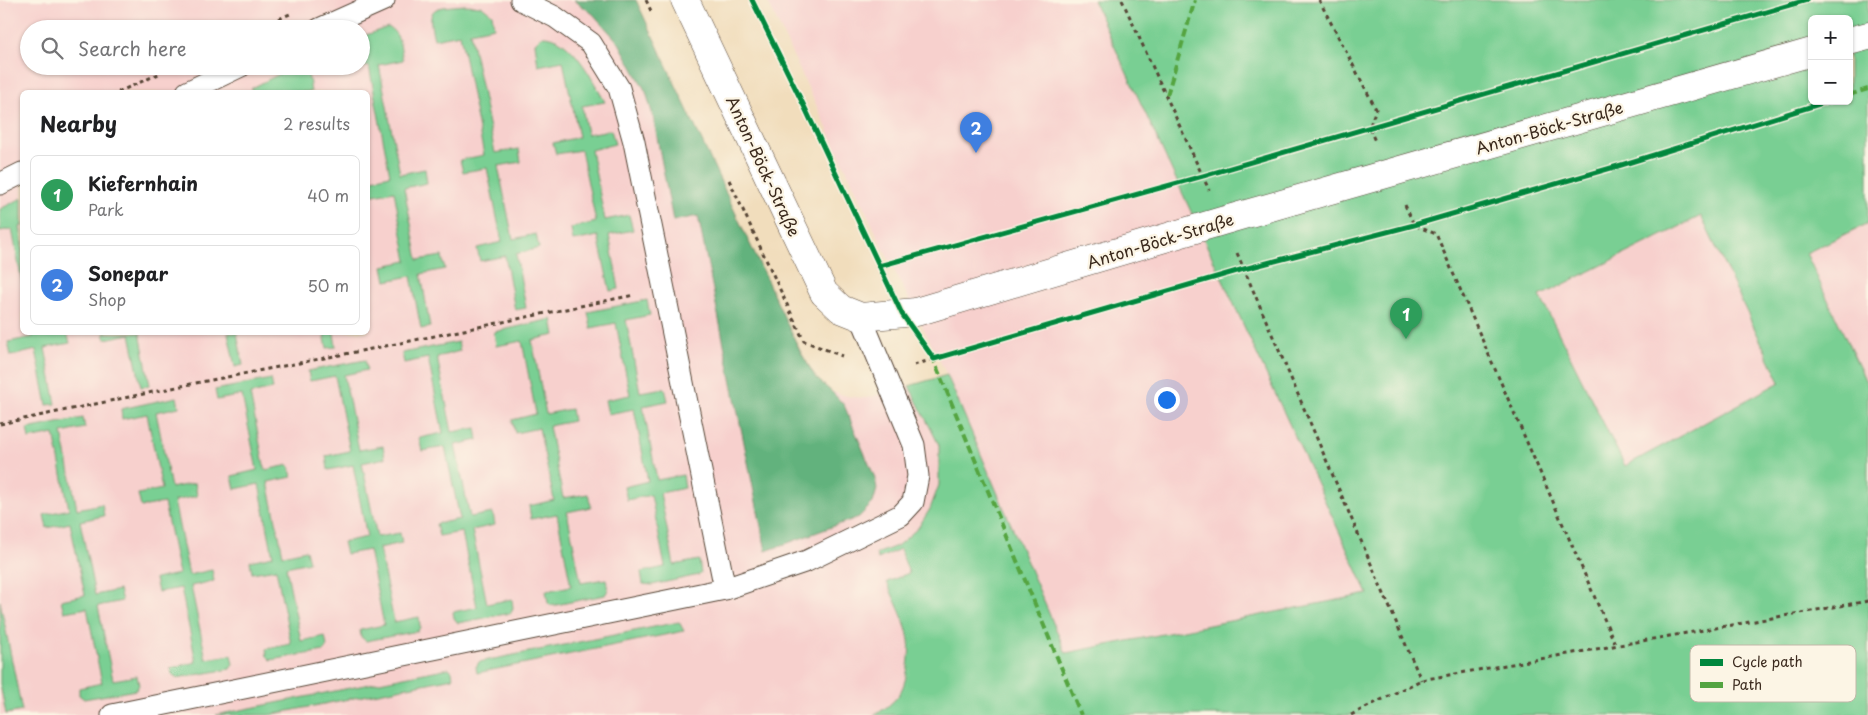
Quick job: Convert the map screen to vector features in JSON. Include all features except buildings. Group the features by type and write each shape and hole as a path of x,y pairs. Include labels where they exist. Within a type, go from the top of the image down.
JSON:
{"street":[{"name":"Anton-Böck-Straße","path":"685,0 824,292 842,309 861,317 916,312 1222,221 1808,53"},
{"path":"1853,40 1868,36"}],"lane":[{"path":"339,20 384,0"},
{"path":"521,0 555,17 591,43 619,88 634,142 725,589"},
{"path":"191,90 222,75"},
{"path":"0,184 20,174"},
{"path":"112,715 725,589 807,561 901,516 913,502 918,476 914,446 861,317"}],"path":[{"path":"1122,0 1167,95 1422,680"},
{"path":"1319,0 1376,109 1369,128 1414,225 1436,234 1616,646"},
{"path":"276,20 293,12"},
{"path":"122,90 156,75"},
{"path":"0,424 174,387 664,289"},
{"path":"1351,715 1422,680 1868,601"}],"shaded area":[{"path":"0,0 636,0 800,351 816,378 833,392 851,397 867,398 947,375 885,252 767,0 1093,0 1368,594 1065,654 1092,715 0,715"},
{"path":"1701,216 1780,383 1625,466 1540,296"},
{"path":"1868,223 1868,386 1806,253"}],"green space":[{"path":"574,0 636,0 800,351 816,378 844,405 875,478 877,489 873,503 859,517 766,551 698,216 673,221 653,116 646,92 619,43 593,14"},
{"path":"1093,0 1868,0 1868,223 1806,253 1868,386 1868,715 874,715 896,699 901,691 908,669 909,653 909,640 905,625 887,582 909,573 900,549 878,559 876,554 897,546 918,528 930,509 939,485 939,445 909,386 947,375 1066,653 1368,594","holes":["1701,216 1780,382 1625,466 1540,296"]},
{"path":"465,5 482,6 492,14 494,27 470,32 495,153 519,149 521,162 498,166 513,239 536,234 539,248 516,254 526,308 515,310 505,256 480,261 477,248 502,242 487,168 463,172 460,160 484,155 460,34 434,39 431,19 435,10"},
{"path":"388,27 398,37 403,60 379,65 400,174 425,169 427,183 404,188 418,260 442,256 445,269 421,274 430,327 421,329 411,276 386,281 383,266 407,261 394,191 370,196 370,180 390,175 370,71 370,34"},
{"path":"542,36 553,37 572,50 605,102 582,106 587,134 611,130 615,144 591,150 605,220 629,215 633,230 609,235 619,289 610,291 598,236 573,241 571,228 596,222 581,150 556,154 553,143 579,137 563,61 538,66 535,43"},
{"path":"277,75 307,75 311,90 252,90"},
{"path":"20,199 20,272 12,229 0,231 0,209"},
{"path":"647,300 650,315 626,320 640,392 665,388 668,401 643,406 657,480 683,475 685,488 660,493 674,565 699,560 701,573 652,585 643,584 641,572 665,567 651,495 627,500 624,487 648,481 634,409 608,414 605,400 630,395 616,323 591,328 588,312"},
{"path":"552,319 555,335 532,340 546,414 571,409 573,421 549,426 563,498 588,494 591,507 567,512 581,583 606,579 608,590 605,595 556,605 548,603 546,591 571,586 557,514 531,519 529,506 554,500 539,428 515,433 512,420 536,414 522,341 496,346 494,332"},
{"path":"32,335 68,335 70,343 45,348 56,404 47,405 36,350 11,356 8,342 33,337"},
{"path":"104,335 125,335 105,339"},
{"path":"130,335 140,335 150,385 141,387"},
{"path":"228,335 237,335 243,365 235,367"},
{"path":"324,335 334,335 336,347 327,348"},
{"path":"458,342 460,351 437,357 452,432 476,428 478,440 455,445 470,517 493,513 495,525 472,530 487,604 512,599 513,608 511,613 458,623 454,618 453,612 477,607 462,532 439,536 436,524 460,519 445,447 422,451 419,438 443,433 428,358 404,363 402,353"},
{"path":"365,360 367,370 344,375 359,450 383,446 385,458 362,463 377,537 400,533 402,543 379,548 394,622 419,617 420,627 418,631 366,641 361,637 360,630 384,625 369,550 346,554 343,542 367,537 353,465 328,470 326,456 350,451 335,376 310,381 308,371"},
{"path":"271,379 273,389 250,394 265,470 289,465 292,477 268,482 283,555 306,550 309,562 286,567 301,641 325,636 327,646 324,651 271,660 267,656 266,649 291,644 276,569 252,573 250,561 273,556 259,484 235,489 232,476 257,470 242,395 217,400 215,390"},
{"path":"177,397 179,407 156,412 171,488 195,483 197,496 174,501 189,575 212,570 214,581 191,586 206,659 231,655 233,664 230,669 177,678 172,674 171,668 196,662 181,588 158,592 155,579 179,574 164,503 141,507 138,494 162,489 147,414 122,419 121,409"},
{"path":"83,418 85,428 62,433 77,509 102,504 104,516 80,521 95,595 119,590 122,601 98,606 113,680 137,676 139,685 136,690 84,699 79,695 79,688 102,683 87,608 64,612 61,600 85,595 70,523 47,528 44,515 69,509 54,434 29,439 27,429"},
{"path":"0,601 22,711 6,714 0,684"},
{"path":"679,622 684,631 477,673 476,667 479,662"},
{"path":"449,668 452,671 453,678 269,715 216,715"}],"marked path":[{"path":"1167,95 1195,0"},
{"path":"1853,94 1868,89"},
{"path":"932,356 1081,715"}],"cycle path":[{"path":"752,0 902,314 934,359 1244,269 1414,225 1618,166 1816,105"},
{"path":"879,266 1203,176 1807,0"}],"place":[{"name":"Sonepar","path":"976,153"},
{"name":"Kiefernhain","path":"1406,339"}]}
